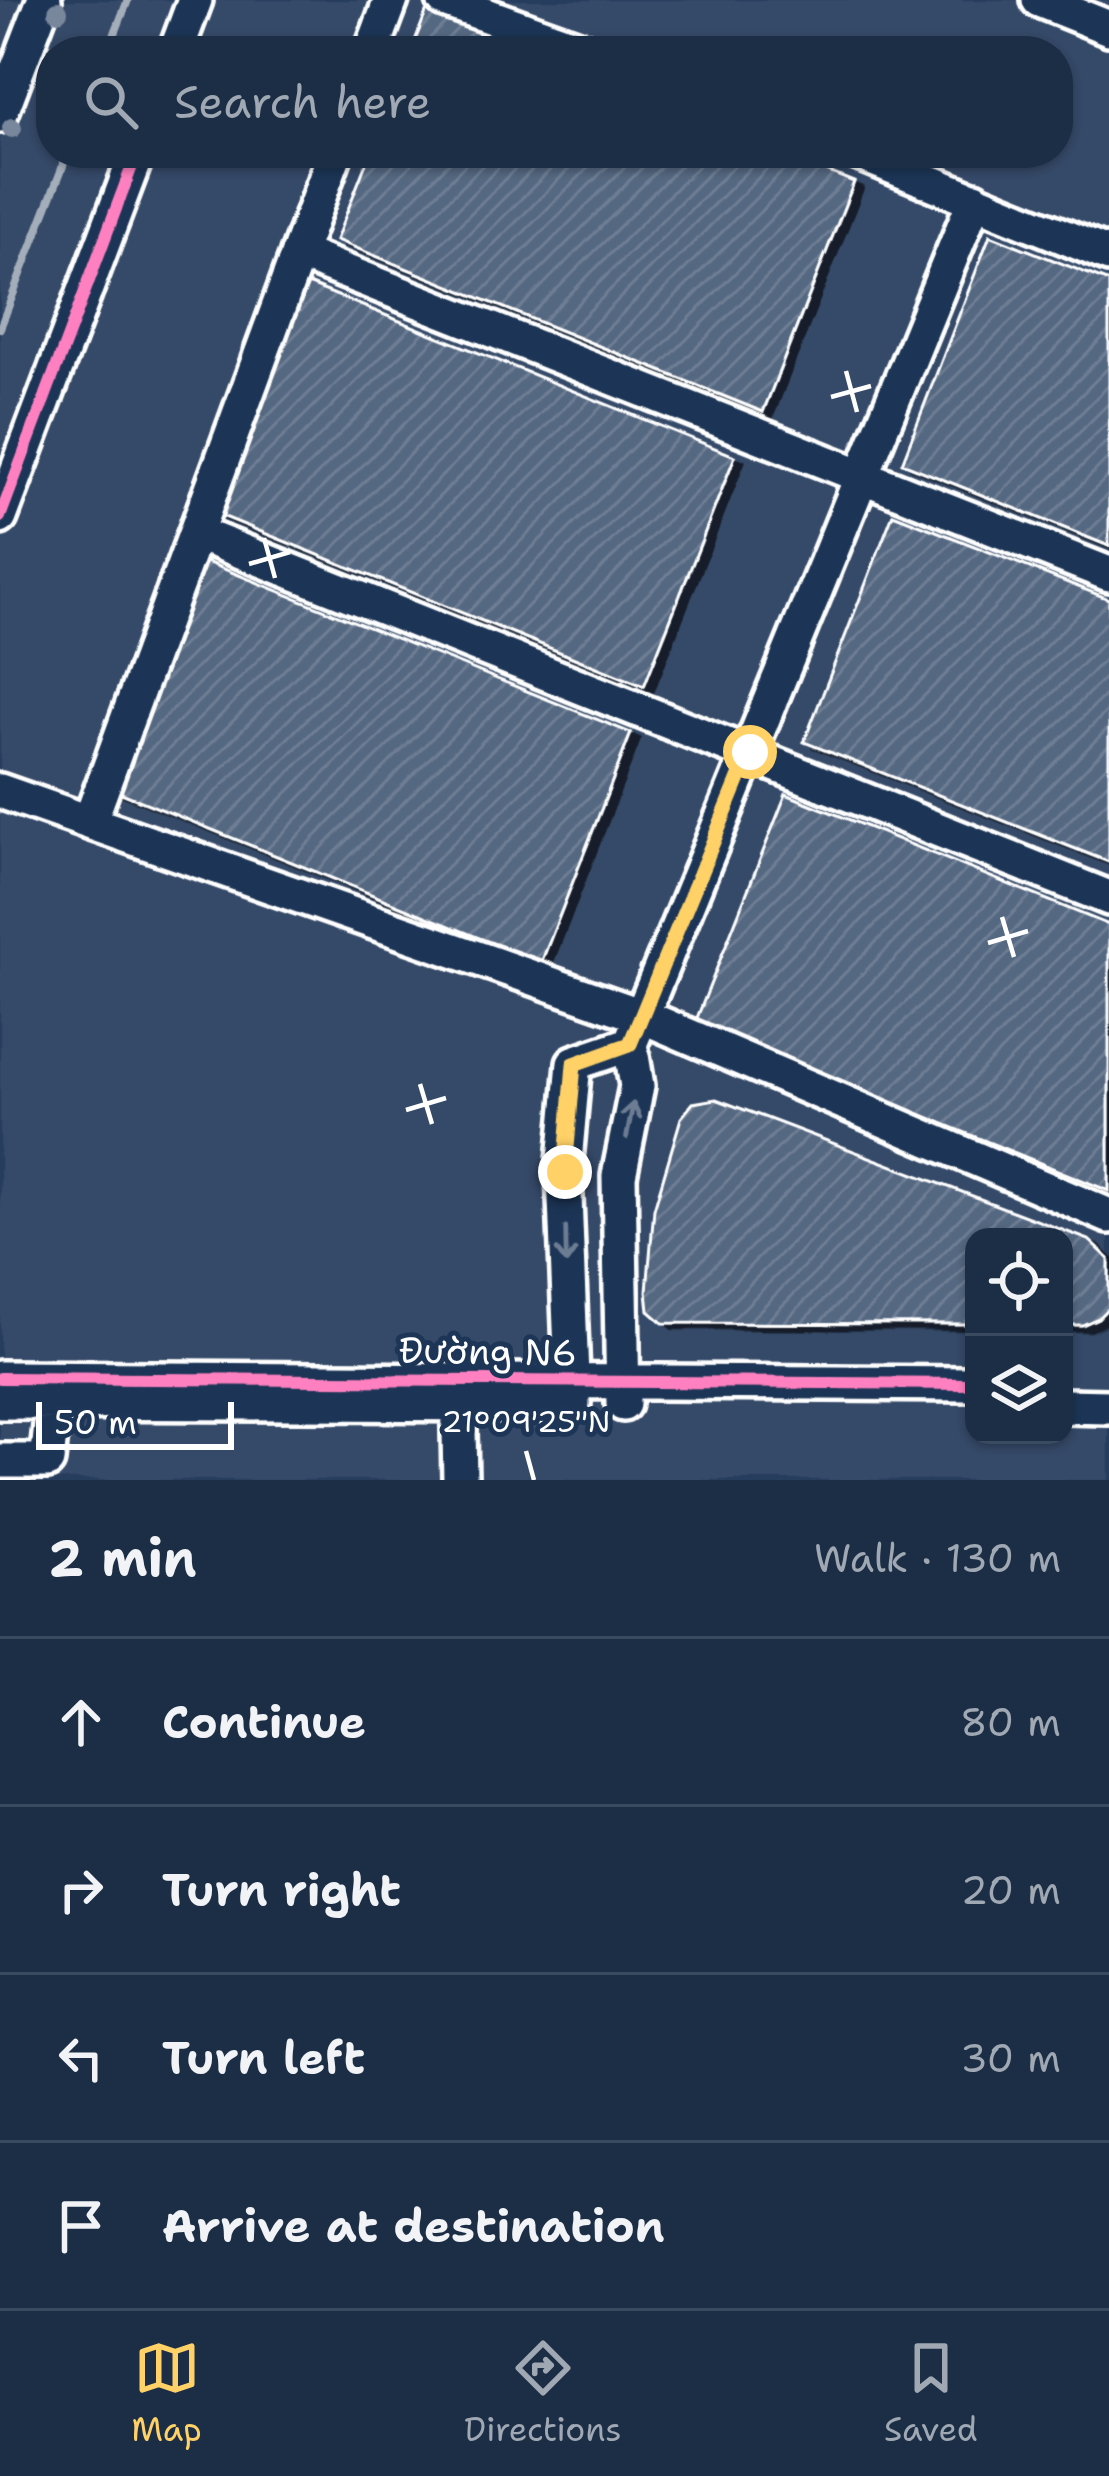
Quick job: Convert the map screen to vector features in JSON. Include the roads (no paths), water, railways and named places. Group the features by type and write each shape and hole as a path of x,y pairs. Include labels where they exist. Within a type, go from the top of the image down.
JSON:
{"street":[{"path":"2,105 44,0"},
{"path":"182,36 196,0"},
{"path":"378,36 391,0"},
{"path":"444,0 544,36"},
{"path":"1039,0 1109,28"},
{"path":"0,517 131,168"},
{"path":"90,821 329,168"},
{"path":"896,168 1109,255"},
{"path":"623,1394 619,1176 637,1086 636,1030 975,200"},
{"path":"298,253 1109,574"},
{"path":"196,532 1109,898"},
{"path":"0,791 636,1030 1109,1216"},
{"path":"573,1393 565,1172 574,1064 636,1030"},
{"name":"Đường N6","path":"0,1378 623,1394 965,1395"},
{"path":"1073,1384 1109,1384"},
{"path":"459,1391 460,1480"},
{"name":"Đường N6","path":"0,1402 459,1391"},
{"path":"1073,1406 1109,1407"},
{"path":"0,1461 47,1460 52,1417"}],"waterway":[{"path":"114,36 128,0"},
{"path":"0,328 62,168"}]}
